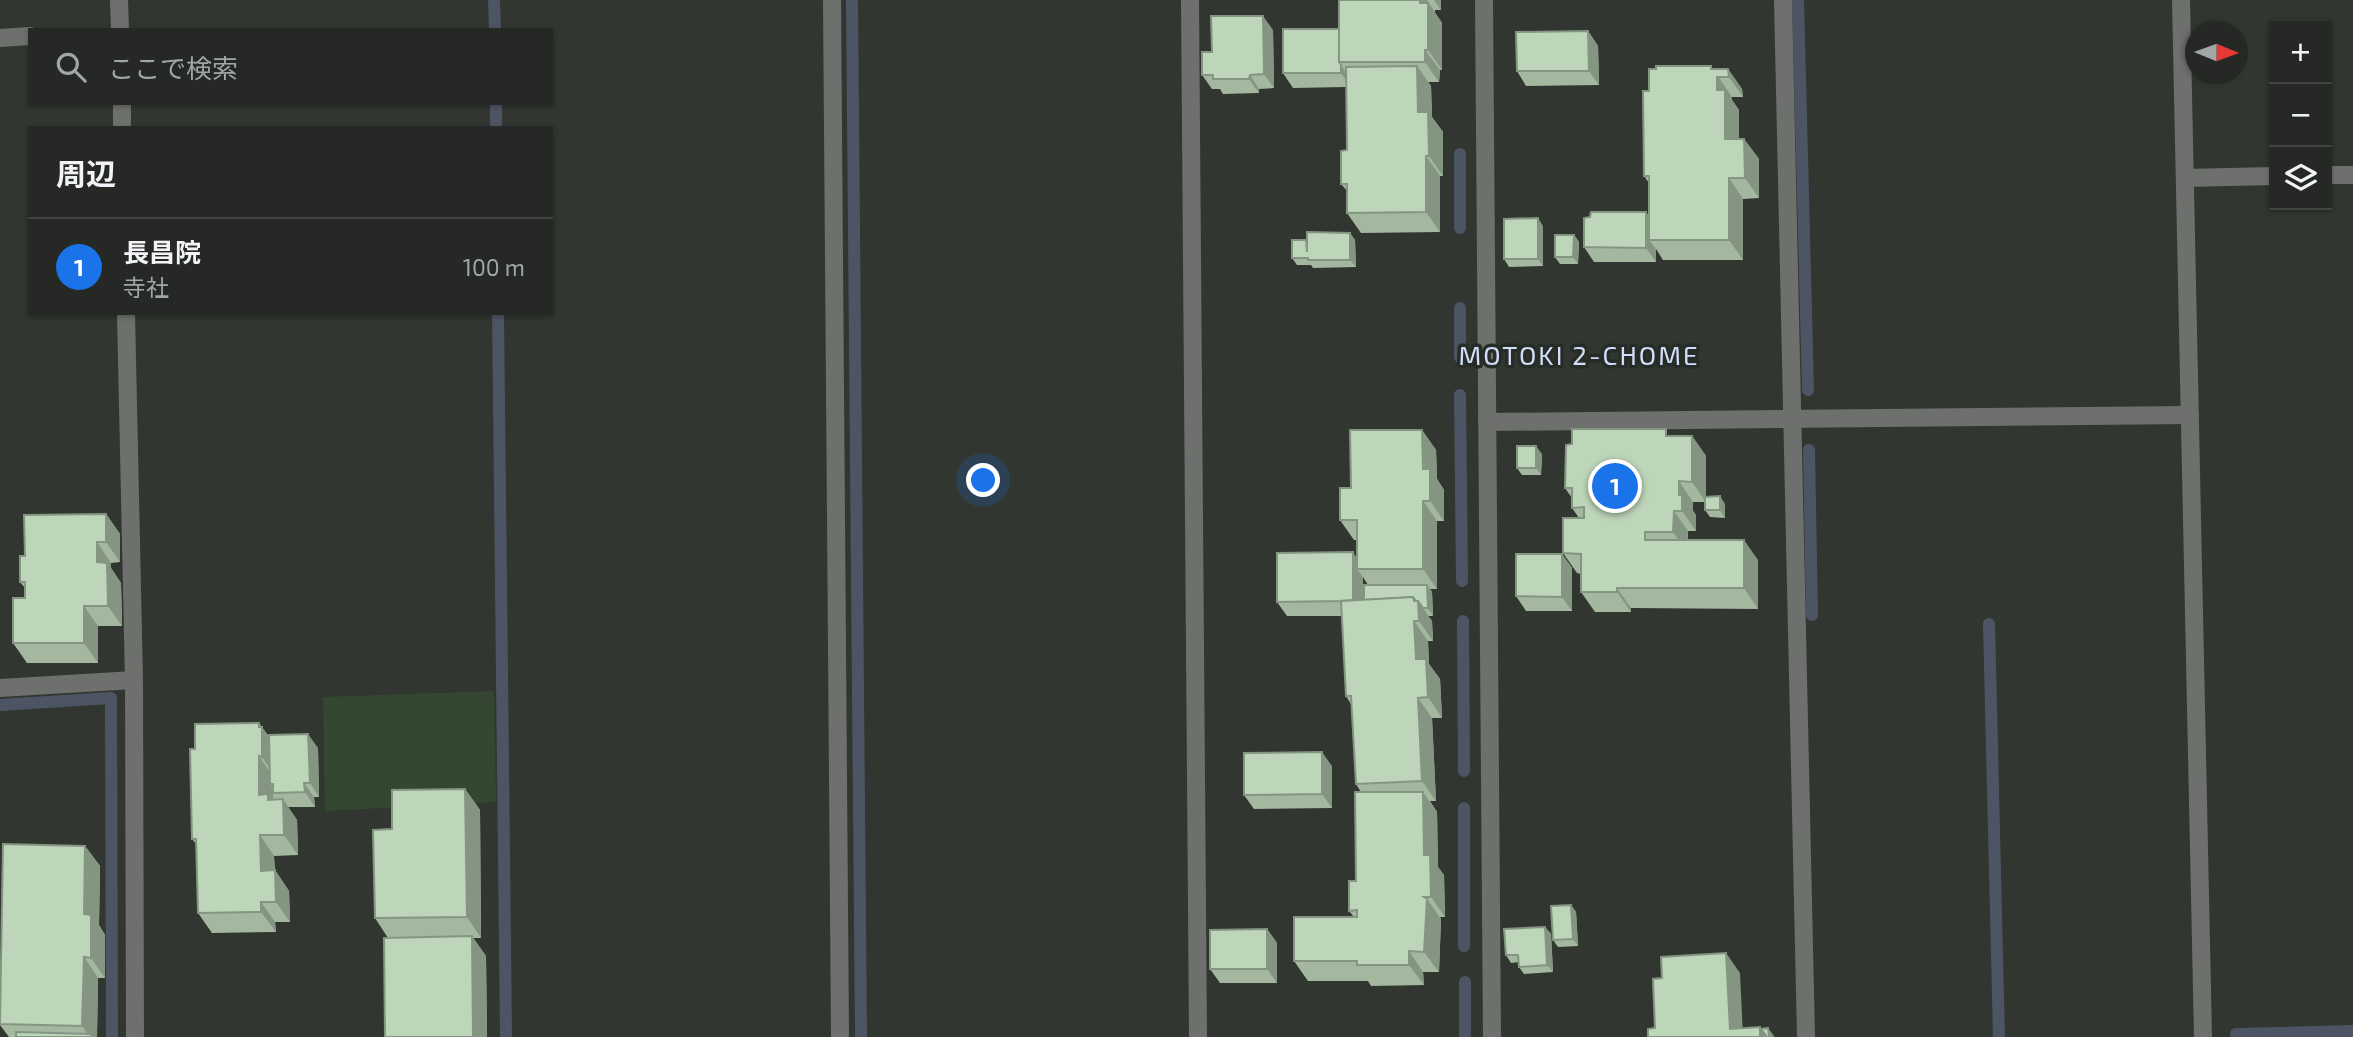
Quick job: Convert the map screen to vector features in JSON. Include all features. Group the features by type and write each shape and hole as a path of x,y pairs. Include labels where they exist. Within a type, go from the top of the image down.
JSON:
{"street":[{"path":"119,0 120,28"},
{"path":"832,0 840,1037"},
{"path":"1190,0 1198,1037"},
{"path":"1484,0 1492,1037"},
{"path":"1783,0 1806,1037"},
{"path":"2181,0 2203,1037"},
{"path":"0,38 28,36"},
{"path":"122,105 122,126"},
{"path":"2332,175 2353,175"},
{"path":"2185,178 2269,176"},
{"path":"126,315 134,680 135,1037"},
{"path":"1487,422 2190,415"},
{"path":"0,688 134,680"}],"green space":[{"path":"494,691 496,802 325,811 323,697"}],"building":[{"path":"1339,0 1420,0 1420,3 1428,3 1428,50 1425,50 1425,62 1339,62"},
{"path":"1211,16 1263,16 1264,74 1250,75 1249,79 1213,79 1213,75 1202,75 1202,52 1212,52"},
{"path":"1283,29 1339,29 1341,73 1283,73"},
{"path":"1588,31 1589,71 1517,71 1516,32"},
{"path":"1417,66 1418,112 1428,112 1426,212 1347,213 1347,184 1341,184 1341,151 1347,150 1346,67"},
{"path":"1656,66 1711,66 1711,69 1728,69 1729,77 1717,77 1717,90 1725,90 1725,139 1744,139 1745,178 1729,178 1729,240 1649,240 1649,176 1644,176 1643,91 1649,91 1649,69 1656,69"},
{"path":"1591,212 1646,212 1646,248 1584,247 1584,218 1590,217"},
{"path":"1538,218 1538,259 1504,259 1504,219"},
{"path":"1307,232 1350,233 1350,260 1292,258 1292,240 1306,240 1307,252"},
{"path":"1555,235 1574,235 1573,257 1555,257"},
{"path":"1572,429 1666,429 1666,436 1692,436 1692,482 1679,481 1682,511 1674,511 1673,532 1645,532 1645,540 1744,540 1744,588 1617,588 1617,592 1581,592 1581,554 1563,553 1563,518 1584,518 1584,507 1572,508 1572,488 1565,488 1566,445 1572,444"},
{"path":"1350,430 1422,430 1423,469 1430,469 1430,501 1423,501 1423,569 1357,569 1357,520 1340,520 1340,488 1351,488"},
{"path":"1517,446 1536,446 1536,468 1517,468"},
{"path":"1720,496 1720,510 1705,510 1705,497"},
{"path":"106,514 106,542 97,542 97,562 107,563 108,606 84,606 84,643 13,643 13,598 25,598 25,582 20,582 20,556 25,556 24,515"},
{"path":"1353,552 1353,600 1277,602 1277,553"},
{"path":"1516,554 1562,554 1562,597 1516,596"},
{"path":"1364,585 1427,585 1428,608 1423,608 1413,597 1364,600"},
{"path":"1413,597 1414,601 1418,601 1419,621 1414,621 1416,659 1426,659 1428,697 1418,698 1422,781 1356,784 1351,696 1346,696 1341,601"},
{"path":"259,723 259,727 262,727 262,757 259,756 259,795 268,794 268,800 283,799 284,835 260,835 261,871 275,870 276,902 261,902 261,912 198,913 196,839 192,839 190,749 195,749 195,724"},
{"path":"308,734 310,783 304,783 305,792 273,793 273,784 270,784 269,735"},
{"path":"1322,752 1322,794 1244,795 1244,753"},
{"path":"465,789 467,917 375,918 373,830 392,829 392,790"},
{"path":"1355,792 1423,792 1424,855 1430,855 1431,897 1424,897 1427,899 1424,952 1409,951 1409,965 1357,965 1357,961 1294,961 1294,917 1357,917 1357,910 1349,911 1349,881 1356,881"},
{"path":"3,844 85,846 84,914 91,915 91,958 84,957 82,1026 0,1024"},
{"path":"1571,905 1573,939 1553,940 1551,906"},
{"path":"1545,927 1547,965 1519,967 1518,955 1506,955 1504,929"},
{"path":"1267,929 1267,969 1210,969 1210,930"},
{"path":"472,936 473,1037 385,1037 384,938"},
{"path":"1726,953 1730,1029 1760,1027 1760,1037 1648,1037 1648,1029 1655,1028 1653,979 1662,978 1661,957"},
{"path":"1768,1028 1769,1037 1767,1037 1761,1029"},
{"path":"16,1032 91,1034 91,1037 16,1037"}],"waterway":[{"path":"494,0 495,28"},
{"path":"852,0 861,1037"},
{"path":"1798,0 1808,390"},
{"path":"496,105 496,126"},
{"path":"1460,154 1460,228"},
{"path":"1460,308 1460,357"},
{"path":"498,315 506,1037"},
{"path":"1460,395 1462,581"},
{"path":"1809,450 1812,615"},
{"path":"1463,621 1464,771"},
{"path":"1989,624 1999,1037"},
{"path":"0,705 111,698 112,1037"},
{"path":"1464,808 1464,946"},
{"path":"1465,982 1465,1037"},
{"path":"2236,1034 2353,1031"}],"place":[{"name":"長昌院","path":"1615,486"}],"district":[{"name":"MOTOKI 2-CHOME","path":"1579,356"}]}
